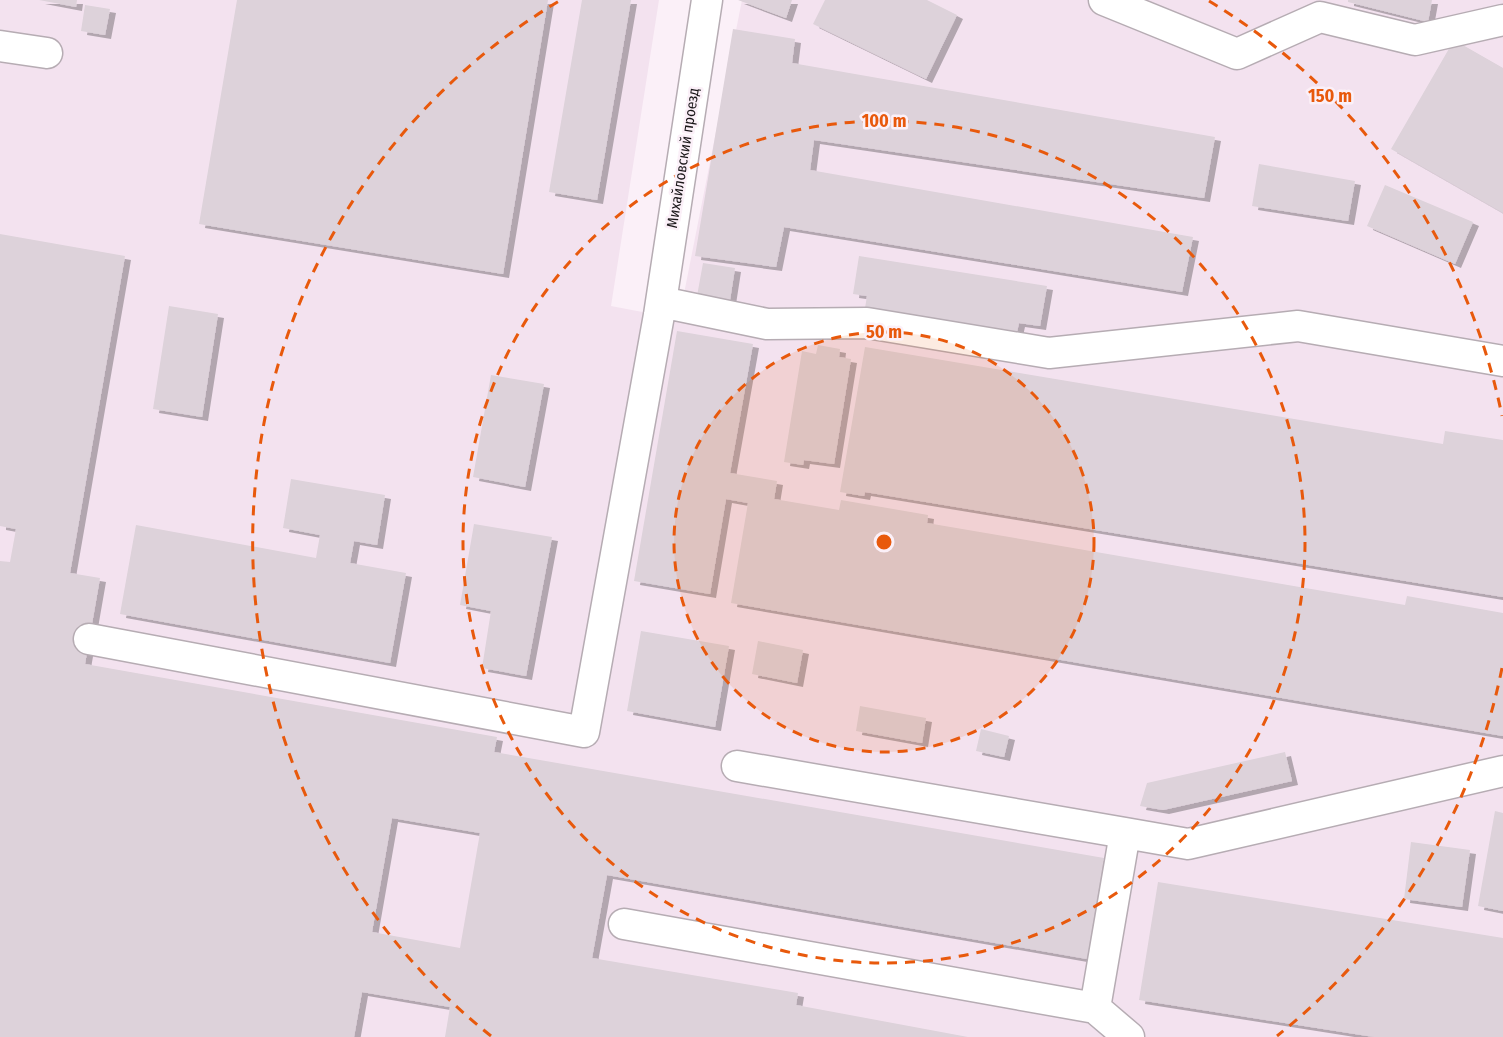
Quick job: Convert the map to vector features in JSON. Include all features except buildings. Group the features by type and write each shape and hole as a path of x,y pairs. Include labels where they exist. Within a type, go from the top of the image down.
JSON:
{"street":[{"name":"Михайловский проезд","path":"89,639 584,732 660,309 707,0"},
{"path":"1104,0 1237,54 1320,17 1414,40 1503,20"},
{"path":"0,46 47,54"},
{"path":"660,309 767,324 867,323 1049,353 1298,326 1503,361"},
{"path":"736,766 1188,843 1503,771"},
{"path":"1095,1008 1125,834"},
{"path":"624,924 1095,1008 1129,1037"}],"shaded area":[{"path":"0,0 659,0 611,306 679,319 742,0 1503,0 1503,1037 0,1037"}]}
